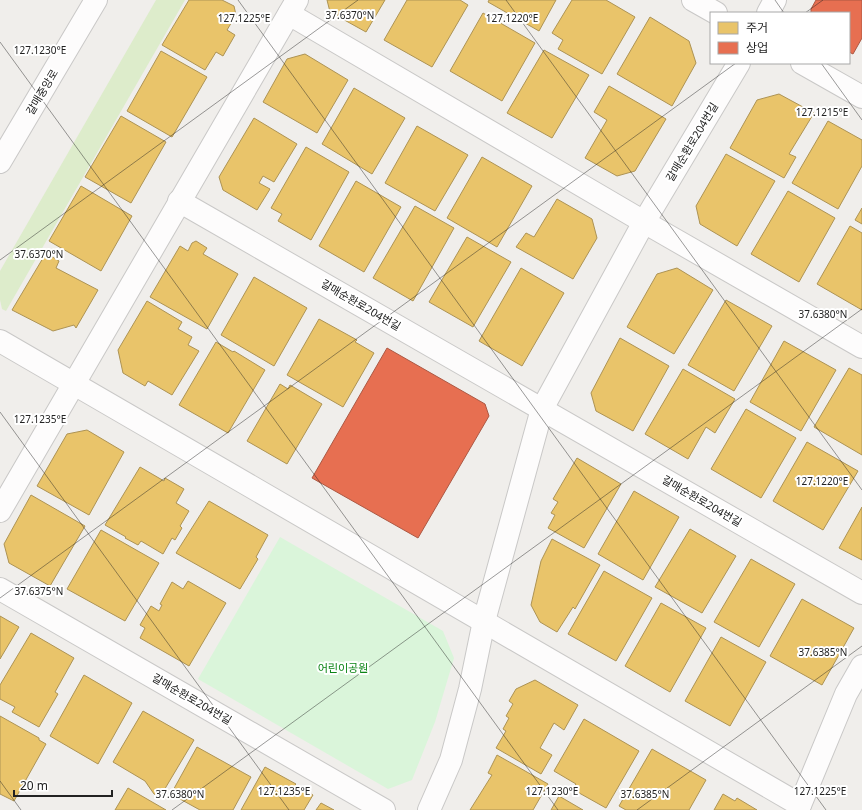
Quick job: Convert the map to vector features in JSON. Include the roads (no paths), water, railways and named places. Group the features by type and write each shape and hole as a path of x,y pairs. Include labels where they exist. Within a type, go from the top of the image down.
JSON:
{"street":[{"name":"갈매중앙로","path":"0,162 96,0"},
{"path":"693,0 714,12"},
{"path":"769,12 775,0"},
{"path":"0,511 293,7 644,222 862,347"},
{"name":"갈매순환로204번길","path":"430,810 451,760 470,689 484,621 542,410 644,222 738,64"},
{"path":"804,64 862,97"},
{"name":"갈매순환로204번길","path":"180,201 862,593"},
{"path":"0,341 484,621 799,808 846,694 862,666"},
{"name":"갈매순환로204번길","path":"0,589 384,810"}],"park label":[{"name":"어린이공원","path":"343,668"}]}
